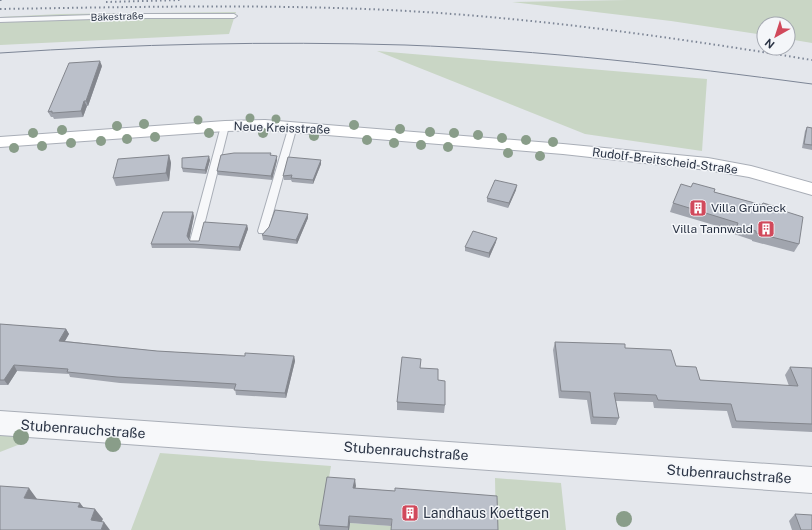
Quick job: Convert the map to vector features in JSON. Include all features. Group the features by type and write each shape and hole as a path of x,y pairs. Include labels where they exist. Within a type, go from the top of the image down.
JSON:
{"street":[{"name":"Neue Kreisstraße","path":"0,142 225,126 266,125 563,149"},
{"name":"Rudolf-Breitscheid-Straße","path":"563,149 708,164 751,172 812,189"},
{"name":"Stubenrauchstraße","path":"0,423 812,480"}],"lane":[{"name":"Bäkestraße","path":"0,20 124,16 234,16"},
{"path":"195,241 225,126"},
{"path":"263,231 292,126"}],"green space":[{"path":"627,0 812,0 812,43 796,40 796,16 756,16 756,34 671,21 512,2"},
{"path":"236,12 229,34 0,45 0,17 61,14"},
{"path":"377,51 707,79 702,151 585,134"},
{"path":"0,432 28,435 23,443 0,452"},
{"path":"160,453 331,466 320,530 131,530"},
{"path":"495,478 561,483 566,530 496,530"},
{"path":"350,523 392,526 392,530 349,530"}],"building":[{"path":"100,61 81,111 48,112 69,63"},
{"path":"807,127 812,128 812,145 804,144"},
{"path":"234,153 271,153 270,155 277,156 271,176 217,171 221,155"},
{"path":"169,155 166,173 113,178 118,159"},
{"path":"209,156 205,170 182,168 182,158"},
{"path":"288,157 321,160 313,180 291,178 292,175 283,176"},
{"path":"495,180 517,185 509,203 487,198"},
{"path":"693,183 715,189 714,192 762,205 763,203 784,209 784,211 803,217 799,244 756,233 756,231 737,226 738,223 673,203 681,184 691,187"},
{"path":"275,210 308,214 296,240 262,235 269,227"},
{"path":"163,212 193,212 187,236 190,241 199,241 204,222 247,225 239,247 193,244 151,244"},
{"path":"473,231 497,238 489,253 465,247"},
{"path":"0,324 66,329 59,341 157,351 245,356 245,353 294,356 285,393 234,390 236,384 117,377 67,372 68,369 14,365 4,380 0,380"},
{"path":"555,342 625,344 625,348 671,350 676,366 696,367 700,380 798,386 790,367 812,368 812,424 736,421 731,404 658,400 656,395 614,393 619,418 593,417 590,392 561,391"},
{"path":"402,357 421,359 420,368 438,369 438,380 445,381 445,405 397,402"},
{"name":"Landhaus Koettgen","path":"327,477 355,479 353,488 395,491 395,488 497,496 498,530 391,530 392,519 349,516 348,527 319,525"},
{"path":"0,486 29,488 24,498 80,503 78,507 95,509 91,520 104,522 101,530 0,530"},
{"path":"795,514 812,515 812,530 801,530"}],"tram line":[{"path":"0,53 101,47 202,44 303,43 405,45 456,47 558,55 711,71 812,84"}],"railway":[{"path":"106,2 181,0"},
{"path":"0,9 292,7 442,13 601,29 707,43 812,60"}],"place":[{"name":"Villa Grüneck","path":"698,208"},
{"name":"Villa Tannwald","path":"766,229"},
{"name":"Landhaus Koettgen","path":"410,513"}]}
